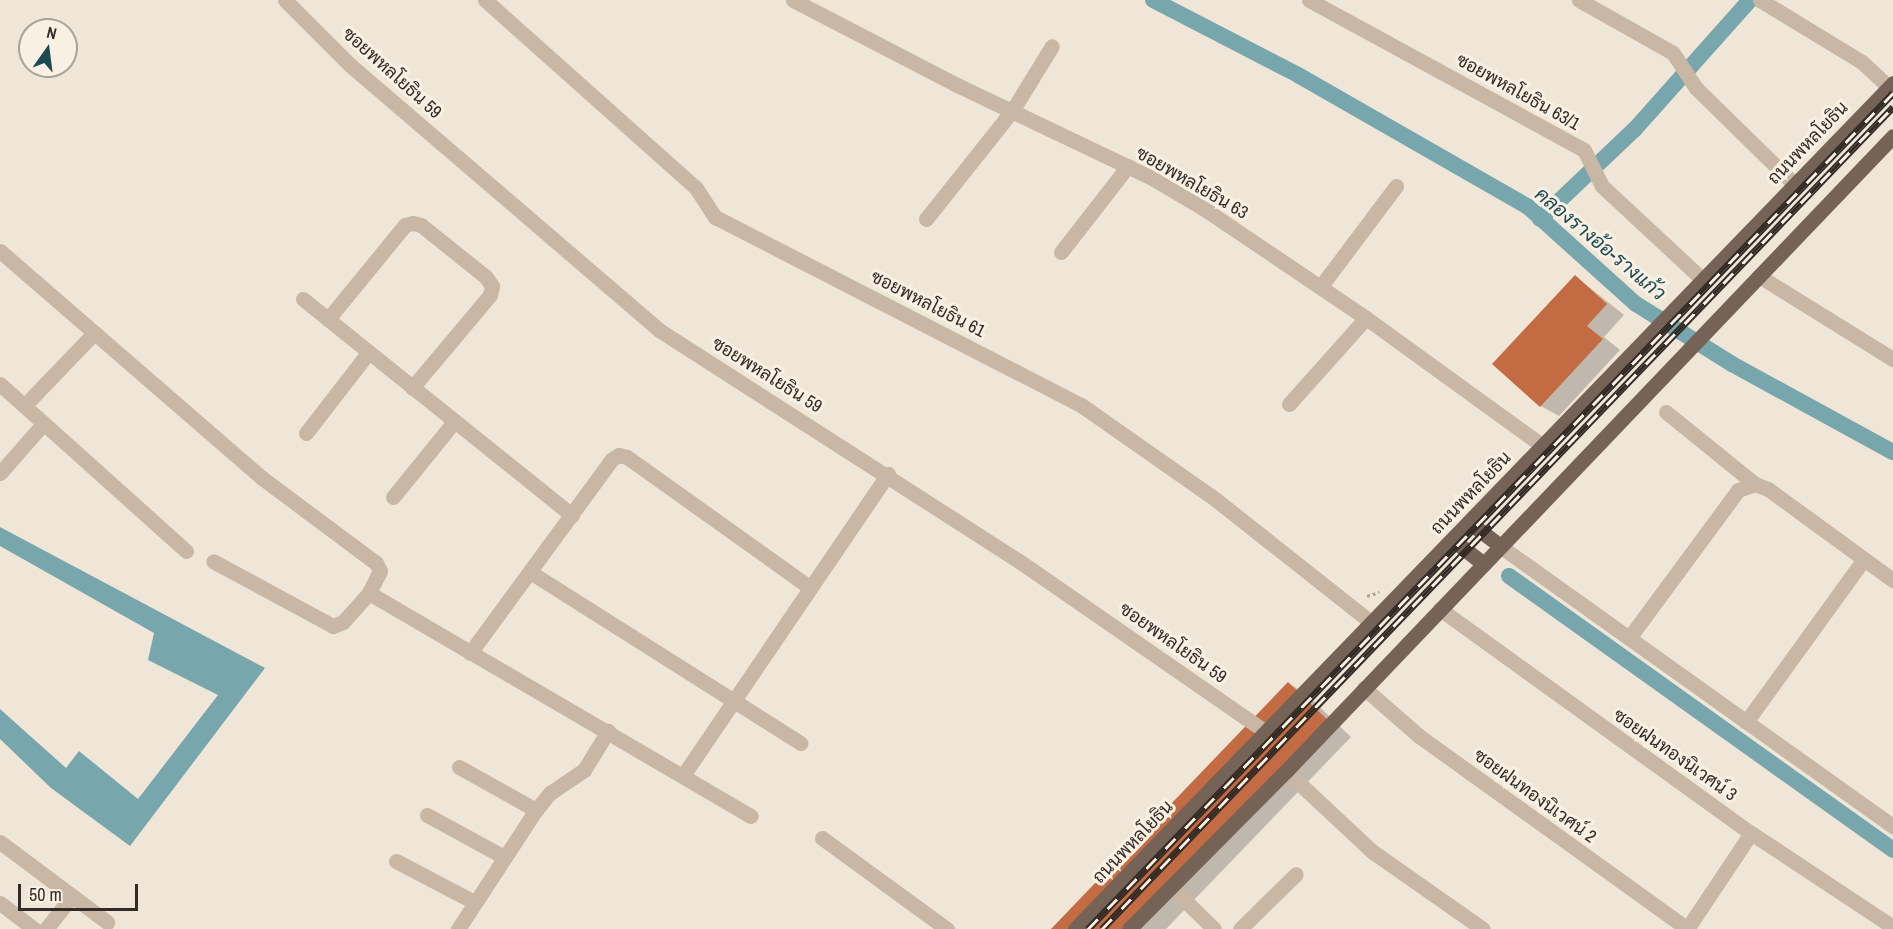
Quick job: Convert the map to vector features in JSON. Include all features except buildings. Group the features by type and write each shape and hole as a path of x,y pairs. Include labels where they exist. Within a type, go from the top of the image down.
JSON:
{"main road":[{"name":"ถนนพหลโยธิน","path":"1075,929 1373,624 1891,85"},
{"path":"1129,929 1286,771 1759,276 1891,142"},
{"path":"1470,523 1500,546"},
{"path":"1453,540 1484,564"}],"street":[{"name":"ซอยพหลโยธิน 59","path":"285,0 359,72 659,330 888,474 1267,733"},
{"name":"ซอยพหลโยธิน 61","path":"484,0 696,188 715,217 1082,405 1215,499 1373,624"},
{"name":"ซอยพหลโยธิน 63","path":"794,0 1012,111 1128,166 1206,210 1321,286 1516,423 1543,446"},
{"name":"ซอยพหลโยธิน 63/1","path":"1309,0 1584,150 1602,186 1703,280"},
{"path":"1579,0 1673,53 1696,88 1795,185"},
{"path":"1762,2 1862,62 1891,85"},
{"path":"926,219 1012,111 1052,46"},
{"path":"1061,252 1128,166"},
{"path":"1321,286 1396,186"},
{"path":"327,319 405,225 413,223 421,225 486,277 492,286 490,295 412,388"},
{"path":"0,251 262,478 376,563 380,576 369,593 343,622 333,626 213,561"},
{"path":"1759,276 1893,359"},
{"path":"303,299 453,423 572,515"},
{"path":"1289,405 1366,318"},
{"path":"25,405 94,333"},
{"path":"306,433 368,353"},
{"path":"0,384 186,551"},
{"path":"1666,412 1755,484 1768,489 1893,580"},
{"path":"393,497 453,423"},
{"path":"0,473 43,424"},
{"path":"470,653 612,459 627,457 809,586"},
{"path":"684,774 809,586 888,474"},
{"path":"1629,638 1738,490 1755,484"},
{"path":"1500,546 1893,826"},
{"path":"1746,722 1864,559"},
{"path":"530,572 800,743"},
{"path":"369,593 684,774 751,816"},
{"name":"ซอยฝนทองนิเวศน์ 3","path":"1440,609 1751,833 1893,927"},
{"name":"ซอยฝนทองนิเวศน์ 2","path":"1364,688 1419,736 1687,929"},
{"path":"458,929 536,810 550,793 584,770 608,731"},
{"path":"459,767 536,810"},
{"path":"1286,771 1373,852 1483,929"},
{"path":"427,815 504,857"},
{"path":"1687,929 1751,833"},
{"path":"822,838 947,929"},
{"path":"0,842 107,922"},
{"path":"396,861 474,902"},
{"path":"1240,929 1296,874"},
{"path":"1171,887 1214,929"},
{"path":"46,929 72,896"},
{"path":"0,903 34,929"}],"path":[{"path":"1367,596 1378,591 1386,599"}],"water":[{"path":"0,527 265,668 130,846 51,788 0,739 0,709 66,768 79,751 138,799 218,695 148,660 154,633 0,546"}],"waterway":[{"name":"คลองรางอ้อ-รางแก้ว","path":"1153,0 1298,75 1527,206 1636,304 1732,364 1893,452"},
{"path":"1540,219 1635,129 1750,0"},
{"path":"1509,576 1893,850"}],"railway":[{"path":"1088,929 1893,93"},
{"path":"1102,929 1893,107"}]}
